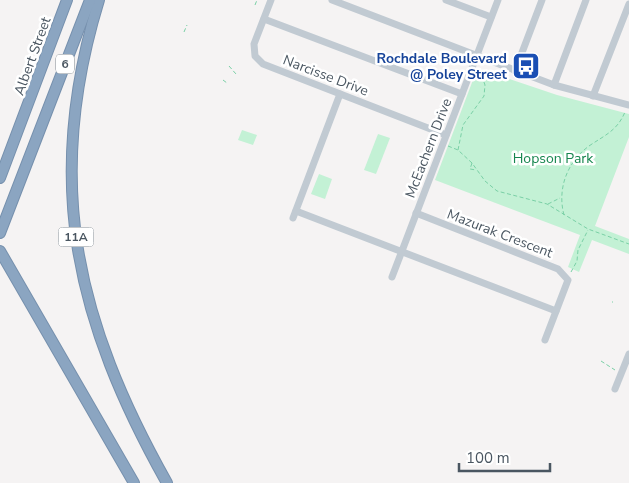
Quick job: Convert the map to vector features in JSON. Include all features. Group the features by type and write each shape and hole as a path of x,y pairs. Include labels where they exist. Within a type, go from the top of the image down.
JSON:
{"highway":[{"name":"Albert Street","path":"0,178 67,0"},
{"name":"6","path":"0,233 90,0"},
{"name":"11A","path":"98,0 75,101 72,149 72,210 78,254 101,344 167,483"},
{"path":"0,250 132,479"}],"street":[{"name":"Narcisse Drive","path":"271,0 254,44 255,56 263,64 446,135"},
{"path":"332,0 554,85 629,105"},
{"path":"446,0 491,17"},
{"name":"McEachern Drive","path":"392,277 498,0"},
{"path":"515,71 542,0"},
{"path":"554,85 586,0"},
{"path":"593,96 629,4"},
{"path":"264,19 462,94"},
{"path":"340,94 294,215 402,252 556,311"},
{"name":"Mazurak Crescent","path":"416,213 558,269 566,278"},
{"path":"545,340 568,280 566,278"},
{"path":"615,389 629,354"}],"path":[{"path":"255,5 257,0"},
{"path":"184,32 187,25"},
{"path":"229,66 236,74"},
{"path":"458,150 463,125 484,96 485,85 479,68"},
{"path":"223,80 227,83"},
{"path":"565,216 561,198 566,174 586,148 612,132 625,112"},
{"path":"447,146 458,150 472,163 485,181 497,190 547,204 588,229 629,244"},
{"path":"472,163 470,169 477,169"},
{"path":"547,204 561,198"},
{"path":"566,278 575,266 578,250 588,229"},
{"path":"601,361 612,369 618,369"}],"green space":[{"name":"Hopson Park","path":"480,69 557,95 629,114 629,137 595,226 629,239 629,254 592,240 579,272 568,267 580,235 435,180 476,72"},
{"path":"242,130 257,135 253,145 238,140"},
{"path":"378,134 390,138 376,174 364,170"},
{"path":"319,174 332,179 325,199 311,194"}],"place":[{"name":"Rochdale Boulevard @ Poley Street","path":"526,66"}]}
